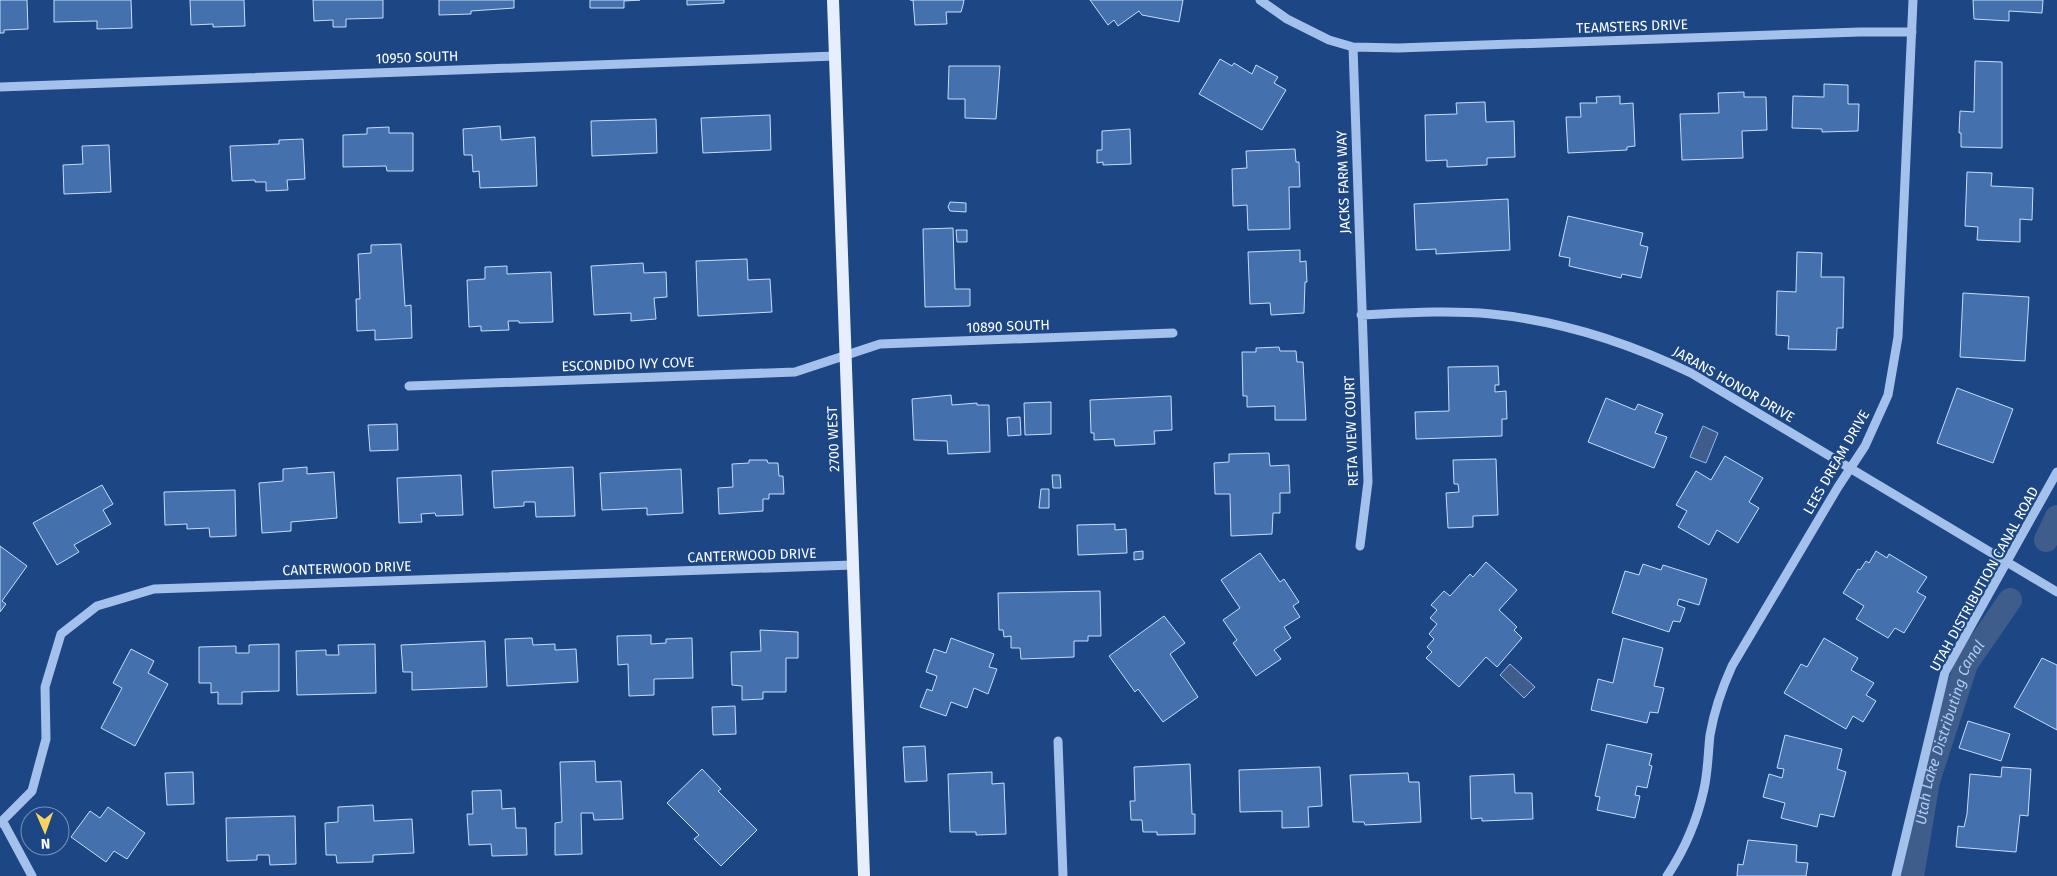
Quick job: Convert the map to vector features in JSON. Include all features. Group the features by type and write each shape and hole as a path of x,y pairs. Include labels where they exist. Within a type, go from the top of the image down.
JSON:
{"main road":[{"name":"2700 WEST","path":"833,0 864,876"}],"street":[{"name":"TEAMSTERS DRIVE","path":"1260,0 1308,31 1353,47 1398,48 1860,32 1912,32"},
{"name":"LEES DREAM DRIVE","path":"1667,876 1685,846 1699,809 1705,787 1713,725 1732,666 1881,415 1896,355 1914,0"},
{"name":"JACKS FARM WAY","path":"1353,47 1361,316"},
{"name":"10950 SOUTH","path":"0,87 835,56"},
{"name":"JARANS HONOR DRIVE","path":"1361,316 1410,313 1489,314 1524,318 1593,333 1626,344 1691,373 2057,592"},
{"name":"RETA VIEW COURT","path":"1360,546 1368,482 1361,316"},
{"name":"10890 SOUTH","path":"846,357 880,344 1173,334"},
{"name":"ESCONDIDO IVY COVE","path":"409,386 795,372 846,357"},
{"name":"UTAH DISTRIBUTION CANAL ROAD","path":"1896,876 1945,672 2057,472"},
{"name":"CANTERWOOD DRIVE","path":"1,822 32,791 46,739 44,687 61,634 97,606 154,589 853,565"},
{"path":"1058,741 1063,876"},
{"path":"1,822 32,876"}],"water":[{"path":"1703,426 1718,433 1706,463 1690,457"},
{"path":"1510,664 1535,687 1524,698 1500,675"}],"building":[{"path":"0,0 27,0 28,29 4,30 4,33 0,33"},
{"path":"54,0 131,0 132,28 97,29 97,21 54,22"},
{"path":"190,0 244,0 245,26 213,27 213,24 191,25"},
{"path":"313,0 383,0 383,18 346,19 346,27 333,27 333,20 314,21"},
{"path":"439,0 514,0 514,8 471,11 471,14 439,15"},
{"path":"590,0 640,0 624,1 624,8 590,8"},
{"path":"687,0 724,0 724,3 687,5"},
{"path":"913,0 964,0 961,12 946,12 947,24 915,25"},
{"path":"1090,0 1183,0 1179,22 1142,15 1139,11 1118,26 1114,20 1108,25"},
{"path":"1973,0 2043,0 2042,13 2009,11 2009,21 1974,19"},
{"path":"1220,59 1232,66 1234,63 1252,74 1256,65 1278,77 1274,83 1286,90 1262,130 1199,94"},
{"path":"1975,61 2002,62 2002,148 1961,147 1961,133 1959,133 1960,111 1974,112"},
{"path":"949,66 1000,66 996,119 965,118 965,99 948,99"},
{"path":"1824,84 1848,85 1848,104 1859,104 1858,131 1822,132 1822,129 1792,128 1793,96 1824,97"},
{"path":"1744,92 1744,97 1766,97 1767,130 1742,131 1743,158 1682,160 1680,114 1719,113 1718,93"},
{"path":"1620,96 1620,104 1633,103 1635,146 1627,147 1627,150 1568,153 1566,117 1581,117 1580,103 1597,103 1596,97"},
{"path":"1485,102 1486,122 1514,121 1515,157 1487,158 1487,165 1447,167 1447,160 1426,161 1425,115 1457,114 1456,103"},
{"path":"770,115 771,150 703,153 701,118"},
{"path":"656,119 657,153 592,156 591,121"},
{"path":"500,126 501,140 535,137 537,186 480,188 479,171 473,172 472,155 464,155 463,129"},
{"path":"389,127 389,133 413,133 413,171 387,171 386,166 343,167 343,135 367,134 367,128"},
{"path":"1130,129 1131,164 1103,165 1103,162 1097,163 1097,150 1102,150 1102,131"},
{"path":"303,139 305,179 287,180 288,190 266,191 266,182 255,182 255,180 232,181 230,146 279,144 279,140"},
{"path":"109,145 111,192 64,194 63,165 83,164 82,146"},
{"path":"1295,149 1296,162 1299,162 1300,187 1289,187 1290,229 1248,230 1247,205 1233,206 1232,169 1247,168 1246,151"},
{"path":"1967,172 1992,173 1991,186 2033,188 2032,220 2020,219 2020,242 1977,240 1978,227 1965,226"},
{"path":"1508,199 1510,250 1436,254 1436,249 1416,250 1414,204"},
{"path":"950,202 966,203 966,212 950,211 948,207"},
{"path":"1568,216 1643,233 1640,245 1648,247 1641,278 1622,274 1621,278 1569,266 1570,258 1559,256"},
{"path":"953,228 955,289 970,289 970,306 925,307 923,229"},
{"path":"956,230 967,230 967,242 957,242"},
{"path":"401,244 405,306 411,305 412,338 375,340 375,330 357,331 356,299 360,299 358,254 371,253 371,245"},
{"path":"1300,250 1300,262 1306,261 1307,282 1305,282 1304,313 1271,315 1270,303 1250,304 1248,252"},
{"path":"1797,252 1822,253 1821,277 1844,277 1843,328 1837,328 1836,350 1788,349 1789,336 1776,335 1777,291 1796,292"},
{"path":"747,259 748,280 770,279 772,312 698,316 696,261"},
{"path":"643,263 644,273 666,272 667,297 654,298 656,319 631,321 631,313 594,315 591,266"},
{"path":"507,266 507,274 551,272 553,322 519,323 519,321 508,321 509,330 481,331 481,326 469,327 467,280 485,279 485,267"},
{"path":"1963,293 2029,297 2025,361 1960,357"},
{"path":"1279,347 1280,351 1296,351 1297,362 1303,362 1306,420 1275,420 1275,406 1247,407 1247,396 1243,396 1242,352 1256,352 1256,348"},
{"path":"1498,366 1499,385 1495,385 1495,392 1506,391 1507,419 1502,419 1502,436 1416,439 1415,412 1449,411 1448,367"},
{"path":"1957,388 2013,409 1993,463 1937,443"},
{"path":"951,395 952,405 977,403 977,405 989,405 990,452 948,454 947,441 914,440 912,399"},
{"path":"1171,396 1172,430 1154,431 1155,444 1115,446 1114,439 1094,440 1094,433 1091,433 1090,400"},
{"path":"1606,398 1635,410 1638,404 1663,414 1655,433 1667,437 1654,468 1588,442"},
{"path":"1051,402 1051,434 1025,435 1024,403"},
{"path":"1020,417 1021,435 1008,436 1007,418"},
{"path":"397,424 398,450 370,451 368,425"},
{"path":"1269,453 1270,466 1289,465 1290,493 1280,493 1280,513 1273,513 1272,534 1231,536 1230,494 1215,494 1214,463 1229,462 1229,454"},
{"path":"1725,456 1763,478 1749,502 1759,508 1738,543 1717,530 1709,545 1678,527 1687,511 1676,505 1696,471 1711,480"},
{"path":"1496,459 1498,515 1473,516 1473,527 1448,528 1446,493 1459,492 1458,484 1454,484 1453,460"},
{"path":"749,460 767,460 768,463 778,463 779,476 783,476 784,494 769,494 769,499 763,499 763,511 719,514 718,488 733,487 732,464 749,463"},
{"path":"307,467 307,474 334,472 337,518 291,522 291,531 262,533 259,483 283,481 283,469"},
{"path":"573,467 575,516 536,517 535,502 524,502 524,506 494,508 492,471"},
{"path":"681,469 683,513 647,515 647,508 602,510 600,473"},
{"path":"461,475 463,515 436,516 435,513 421,514 422,522 399,523 397,478"},
{"path":"1052,475 1060,475 1061,488 1053,488"},
{"path":"102,485 113,504 103,510 111,524 74,545 79,552 57,565 33,523"},
{"path":"1041,489 1049,489 1049,508 1039,508"},
{"path":"235,490 236,536 210,537 209,528 187,529 187,524 165,525 164,492"},
{"path":"1115,524 1115,530 1126,529 1127,553 1078,555 1077,525"},
{"path":"0,546 27,566 2,601 6,604 0,612"},
{"path":"1143,551 1143,559 1134,560 1134,552"},
{"path":"1876,551 1887,558 1889,554 1927,577 1917,592 1926,597 1904,633 1895,628 1888,638 1856,619 1864,606 1843,593 1858,569 1860,570 1866,561 1869,563"},
{"path":"1260,553 1280,582 1284,579 1299,602 1293,606 1300,617 1284,627 1291,638 1274,650 1281,659 1256,676 1233,643 1237,640 1223,620 1240,608 1221,580"},
{"path":"1486,562 1517,590 1499,610 1517,627 1514,630 1522,638 1497,667 1486,657 1459,687 1426,658 1432,652 1427,647 1434,639 1429,634 1437,624 1430,618 1437,610 1431,605 1444,591 1450,596 1470,574 1473,577"},
{"path":"1643,564 1661,570 1663,565 1707,579 1699,605 1679,599 1677,605 1685,608 1680,622 1673,621 1669,632 1612,613 1625,571 1639,575"},
{"path":"1100,591 1101,636 1088,636 1088,641 1074,641 1074,657 1021,659 1020,648 1011,648 1011,636 1004,637 1003,630 999,630 998,593"},
{"path":"1164,616 1185,643 1170,654 1198,697 1163,722 1138,689 1135,692 1109,656"},
{"path":"760,630 798,632 798,658 786,658 786,692 763,692 763,699 742,700 742,686 732,685 731,652 761,651"},
{"path":"651,635 651,644 666,643 666,639 692,638 693,678 654,679 654,695 629,696 628,664 618,665 617,636"},
{"path":"532,638 533,645 555,644 555,650 576,649 578,682 507,686 505,639"},
{"path":"951,638 994,654 989,667 997,669 988,694 974,688 967,708 951,702 946,716 920,707 927,689 932,691 937,676 926,672 934,649 946,653"},
{"path":"1623,638 1663,648 1654,686 1664,688 1658,713 1650,712 1647,723 1591,710 1598,679 1613,683"},
{"path":"1824,638 1858,658 1851,670 1874,683 1866,695 1876,701 1863,722 1853,716 1846,729 1784,693 1801,664 1807,667"},
{"path":"485,641 487,687 412,690 412,672 403,672 401,645"},
{"path":"279,644 279,691 242,692 242,704 218,704 218,692 211,693 211,683 199,683 199,647 236,646 236,653 249,653 249,645"},
{"path":"375,644 376,693 297,695 296,651 326,650 326,655 339,655 338,645"},
{"path":"131,649 154,661 148,673 168,684 135,746 101,728 122,688 113,683"},
{"path":"2042,658 2057,665 2057,730 2014,707"},
{"path":"735,706 736,734 713,735 712,707"},
{"path":"1968,721 2010,734 2001,761 1959,748"},
{"path":"1785,735 1842,749 1837,769 1846,772 1834,817 1820,814 1817,827 1781,818 1785,803 1763,797 1769,774 1782,778 1784,769 1777,768"},
{"path":"1607,744 1652,754 1649,765 1652,766 1647,788 1637,786 1635,795 1640,796 1635,818 1597,810 1600,797 1595,796"},
{"path":"925,746 927,781 905,782 903,747"},
{"path":"595,761 596,782 621,781 623,819 594,820 593,813 581,813 582,854 555,855 555,823 562,822 560,762"},
{"path":"1190,764 1192,814 1195,814 1195,834 1157,835 1157,832 1143,832 1142,820 1131,820 1130,801 1135,801 1134,767"},
{"path":"1320,767 1322,806 1308,807 1309,827 1282,828 1282,811 1240,812 1239,770"},
{"path":"2002,767 2031,769 2028,816 2020,815 2016,852 1956,847 1958,826 1964,827 1967,814 1970,774 2001,777"},
{"path":"702,769 721,789 718,791 757,830 721,866 694,839 699,835 667,803"},
{"path":"193,772 194,804 167,805 165,773"},
{"path":"992,772 992,784 1004,783 1006,834 976,835 976,832 950,832 948,774"},
{"path":"1408,773 1409,782 1419,782 1421,822 1365,825 1364,822 1353,822 1350,775"},
{"path":"1514,774 1515,793 1532,793 1533,819 1482,821 1482,818 1471,819 1470,776"},
{"path":"501,790 502,809 515,808 516,828 526,828 527,855 492,856 491,844 469,845 467,814 473,814 472,791"},
{"path":"373,805 374,821 412,819 414,853 373,855 373,862 337,863 336,855 326,855 325,823 338,822 338,807"},
{"path":"108,807 145,833 127,859 114,851 106,862 71,837 90,811 100,818"},
{"path":"295,816 296,864 270,865 269,855 257,855 257,860 227,861 226,818"},
{"path":"1748,840 1797,845 1796,862 1808,863 1806,876 1737,876 1738,864 1743,865"}],"waterway":[{"name":"Utah Lake Distributing Canal","path":"2046,540 2057,517"},
{"name":"Utah Lake Distributing Canal","path":"1912,876 1928,781 1966,664 2010,600"}]}
